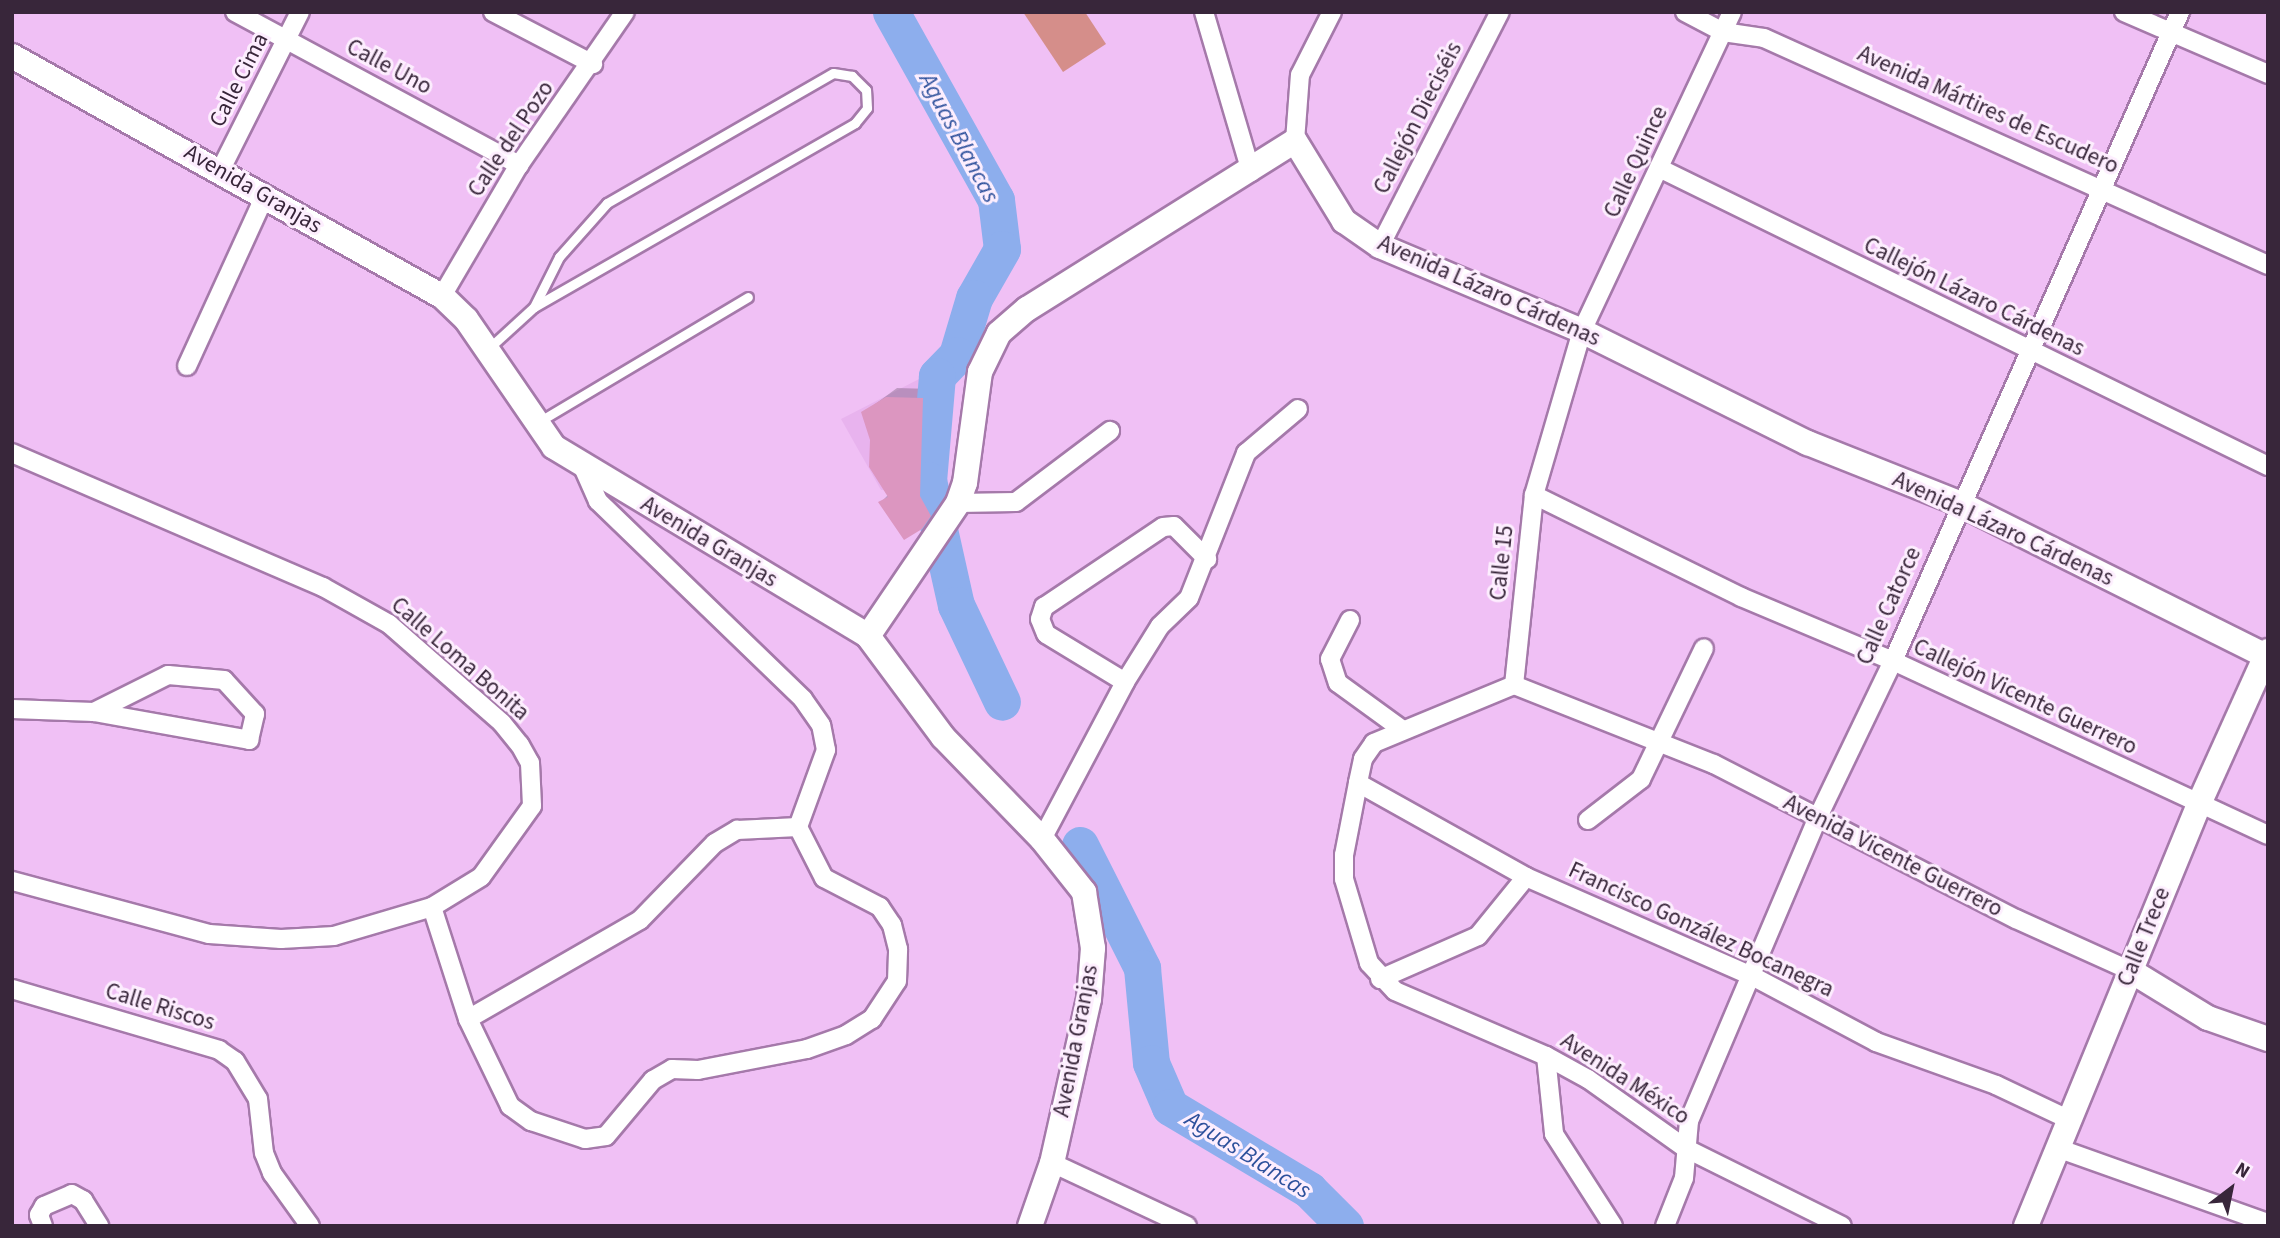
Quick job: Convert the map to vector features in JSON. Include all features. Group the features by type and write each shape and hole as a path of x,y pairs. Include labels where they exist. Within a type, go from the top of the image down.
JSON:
{"main road":[{"name":"Avenida Granjas","path":"12,56 221,169 264,198 442,296 466,320 485,352 554,447 583,467 868,636 943,737 1042,839 1084,892 1093,948 1089,999 1052,1163 1030,1226"},
{"path":"868,636 958,503 965,483 980,372 999,333 1027,309 1251,172 1295,141"},
{"name":"Avenida Lázaro Cárdenas","path":"1295,141 1344,222 1380,246 1582,331 1808,443 1961,503 2267,654"},
{"name":"Calle Trece","path":"2026,1226 2060,1149 2198,806 2267,654"},
{"name":"Avenida Vicente Guerrero","path":"2131,971 2208,1018 2268,1038"}],"street":[{"name":"Calle Uno","path":"235,12 519,165"},
{"name":"Calle Cima","path":"221,169 300,12"},
{"path":"493,12 593,64"},
{"name":"Calle del Pozo","path":"442,296 519,165 593,64 625,12"},
{"path":"1204,12 1251,172"},
{"path":"1295,141 1300,75 1332,12"},
{"name":"Callejón Dieciséis","path":"1380,246 1500,12"},
{"name":"Avenida Mártires de Escudero","path":"1685,12 1723,32 1764,37 2268,265"},
{"name":"Calle Quince","path":"1582,331 1661,169 1732,12"},
{"path":"2124,12 2268,74"},
{"name":"Calle Catorce","path":"1665,1226 1684,1178 1689,1121 1754,977 1817,819 1893,661 1961,503 2105,189 2180,12"},
{"name":"Callejón Lázaro Cárdenas","path":"1661,169 2031,353 2268,466"},
{"path":"187,366 264,198"},
{"name":"Calle 15","path":"1514,685 1534,495 1582,331"},
{"path":"1042,839 1125,682 1160,626 1189,598 1207,559 1246,453 1298,409"},
{"path":"958,503 1016,502 1110,431"},
{"name":"Calle Loma Bonita","path":"12,453 323,587 389,625 502,723 530,762 532,806 481,877 432,907 334,936 281,939 165,925 12,881"},
{"path":"432,907 468,1019 510,1106 531,1121 585,1139 606,1136 653,1080 672,1069 698,1070 807,1049 846,1035 872,1019 887,1002 897,981 898,949 892,925 880,907 824,878 799,827 826,750 821,725 803,699 597,501 583,467"},
{"name":"Callejón Vicente Guerrero","path":"1534,495 1741,597 1893,661 2198,806 2268,835"},
{"path":"1125,682 1046,634 1040,619 1044,607 1163,527 1174,526 1207,559"},
{"path":"1350,620 1330,659 1338,682 1400,728"},
{"path":"1588,820 1641,779 1662,741 1704,648"},
{"path":"12,709 94,712 249,740 255,714 224,680 168,675 94,712"},
{"path":"1514,685 1400,728 1374,743 1363,759 1344,855 1344,879 1369,963 1380,979 1478,936 1526,877"},
{"name":"Avenida Vicente Guerrero","path":"1514,685 1662,741 2131,971"},
{"name":"Francisco González Bocanegra","path":"1358,783 1526,877 1754,977 1877,1042 1996,1085 2070,1120"},
{"path":"468,1019 640,920 715,843 737,830 799,827"},
{"name":"Avenida México","path":"1380,979 1395,991 1546,1056 1685,1148 1842,1226"},
{"name":"Calle Riscos","path":"12,989 219,1050 235,1061 258,1099 264,1153 272,1173 310,1226"},
{"path":"1546,1056 1554,1134 1614,1226"},
{"path":"2060,1149 2268,1223"},
{"path":"1052,1163 1187,1226"},
{"path":"43,1226 39,1215 44,1206 72,1194 83,1200 99,1226"}],"lane":[{"path":"485,352 534,307 855,123 867,108 866,90 852,76 833,74 607,204 559,257 534,307"},
{"path":"535,424 748,297"}],"shaded area":[{"path":"1023,12 1085,12 1106,44 1063,72"},
{"path":"925,376 923,491 881,490 841,419"}],"building":[{"path":"886,397 923,398 920,496 931,516 922,529 904,540 878,502 888,497 869,467 870,440 861,412"}],"waterway":[{"name":"Aguas Blancas","path":"891,12 996,200 1002,249 974,298 957,355 937,376 928,480 956,605 1002,702"},
{"name":"Aguas Blancas","path":"1080,845 1142,968 1151,1063 1170,1107 1309,1190 1345,1226"}]}
